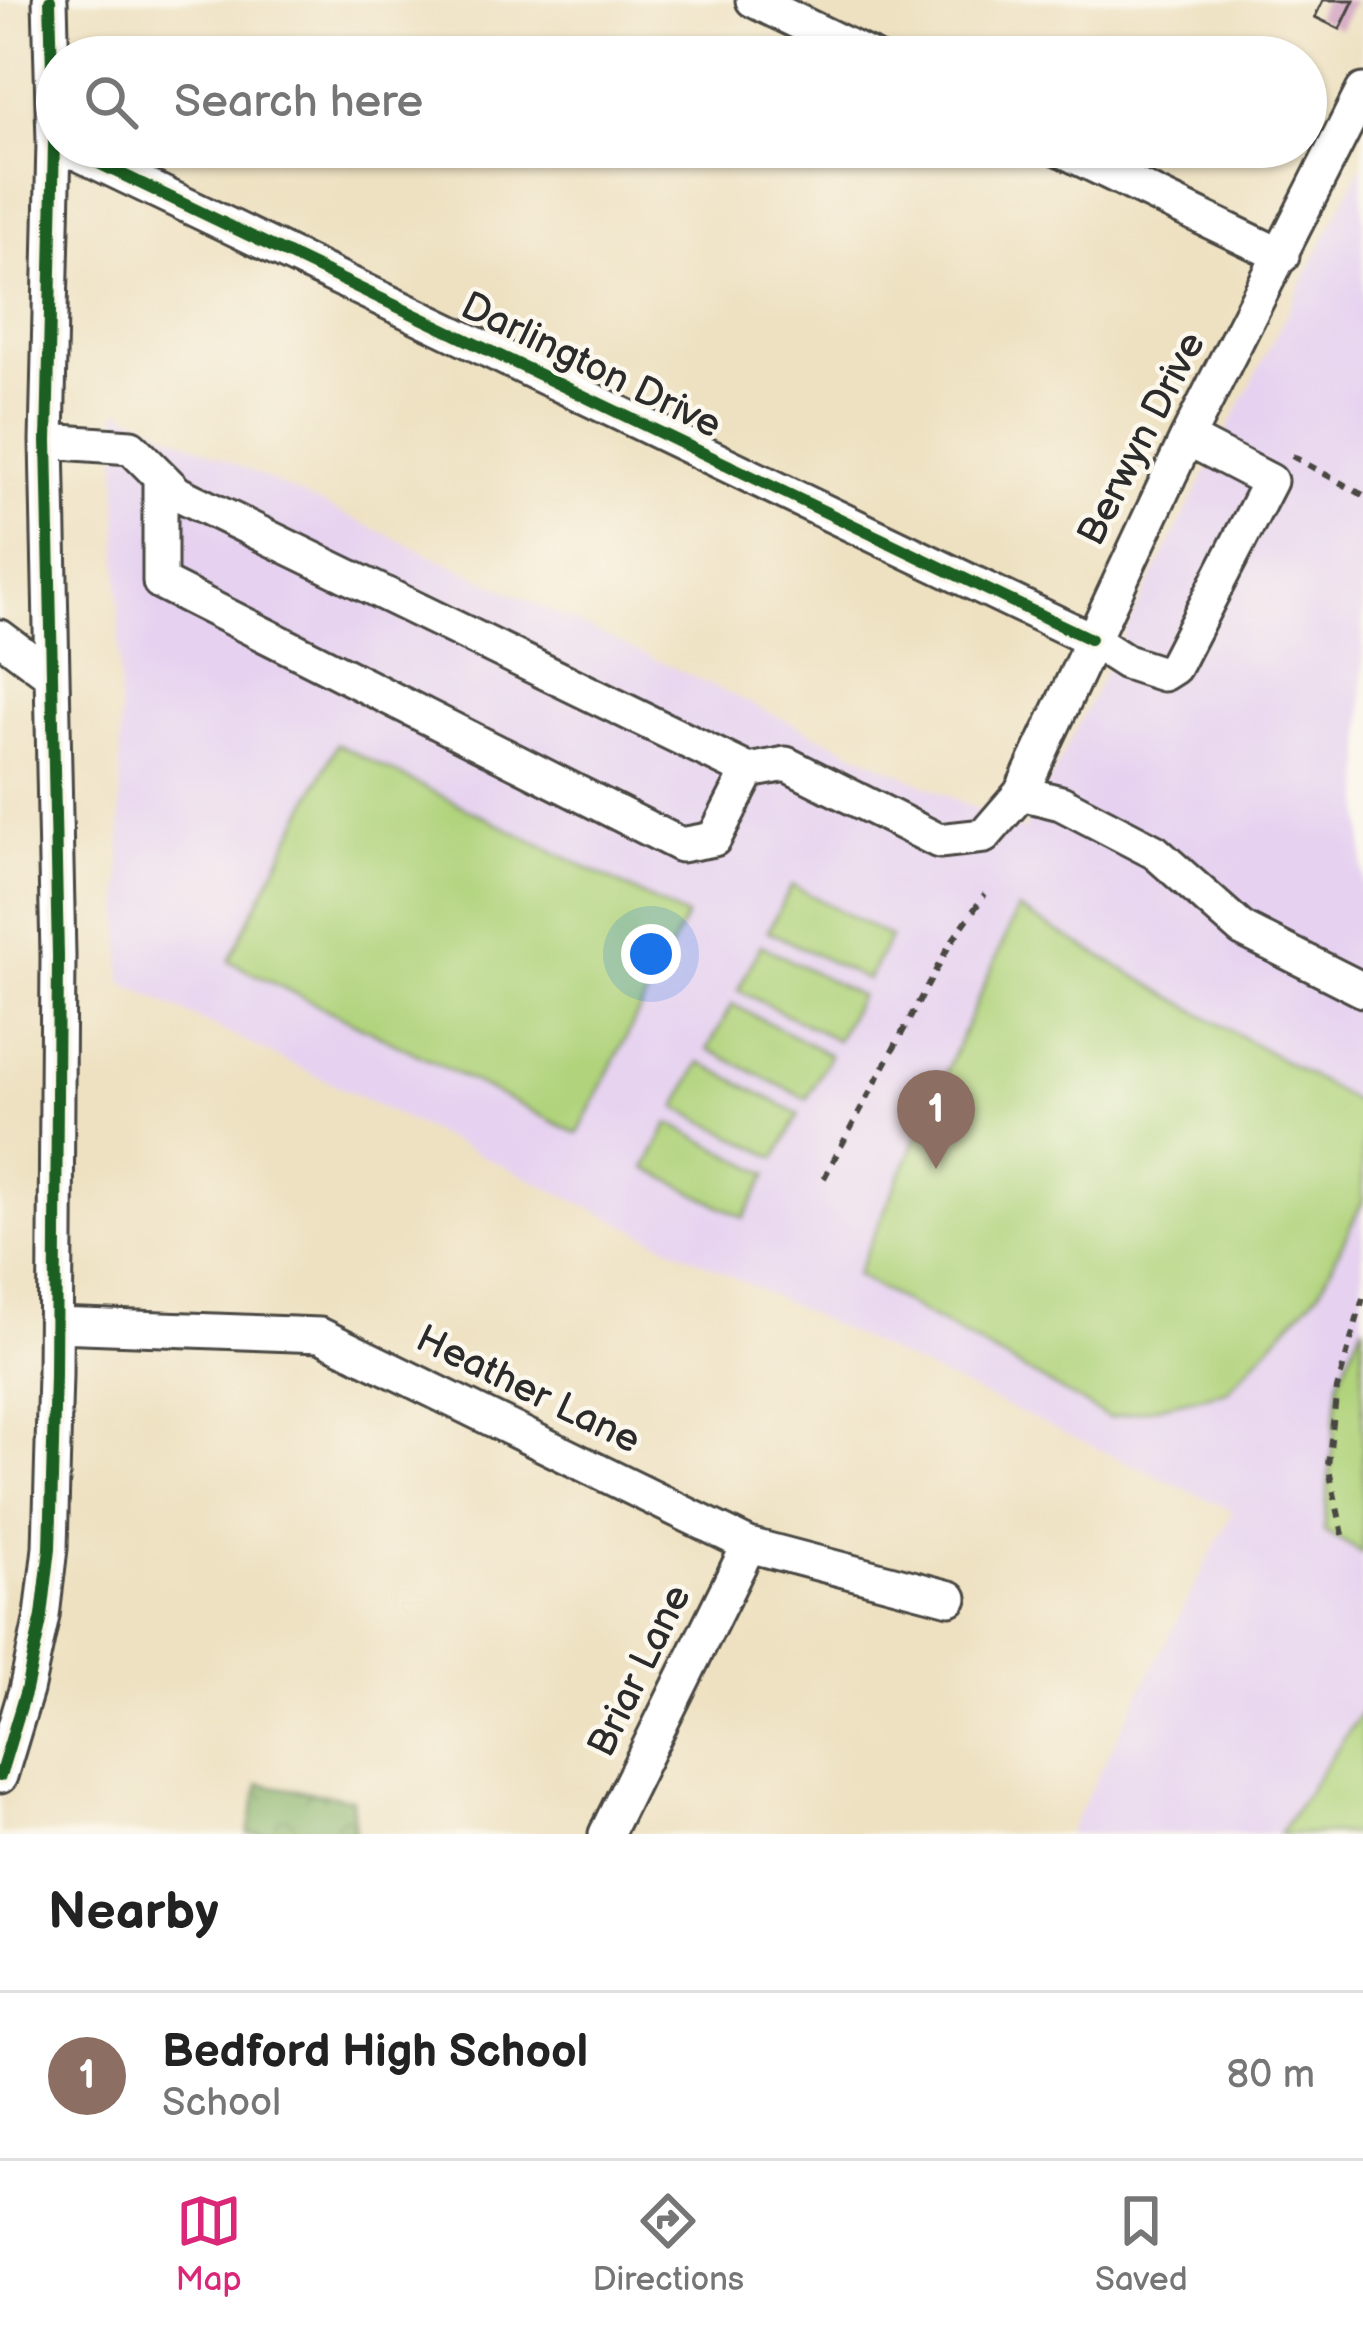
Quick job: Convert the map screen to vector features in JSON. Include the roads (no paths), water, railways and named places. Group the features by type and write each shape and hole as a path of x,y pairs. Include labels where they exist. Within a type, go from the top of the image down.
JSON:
{"street":[{"path":"50,0 52,36"},
{"path":"753,0 828,36"},
{"name":"Berwyn Drive","path":"1327,165 1363,92"},
{"path":"0,1775 13,1685 42,1616 50,1547 58,956 47,441 58,168"},
{"name":"Darlington Drive","path":"109,168 1090,639 1126,662 1163,674 1174,667 1270,482 1186,438"},
{"path":"1100,168 1282,256"},
{"name":"Berwyn Drive","path":"749,771 786,764 939,841 984,836 1021,793 1186,438 1325,168"},
{"path":"47,441 131,447 177,493 749,771 714,839 681,845 160,582 160,477"},
{"path":"0,637 52,676"},
{"path":"1021,793 1061,803 1155,852 1241,929 1363,991"},
{"name":"Heather Lane","path":"56,1325 320,1335 749,1545 950,1598"},
{"name":"Briar Lane","path":"606,1834 749,1545"}],"place":[{"name":"Bedford High School","path":"936,1169"}]}
